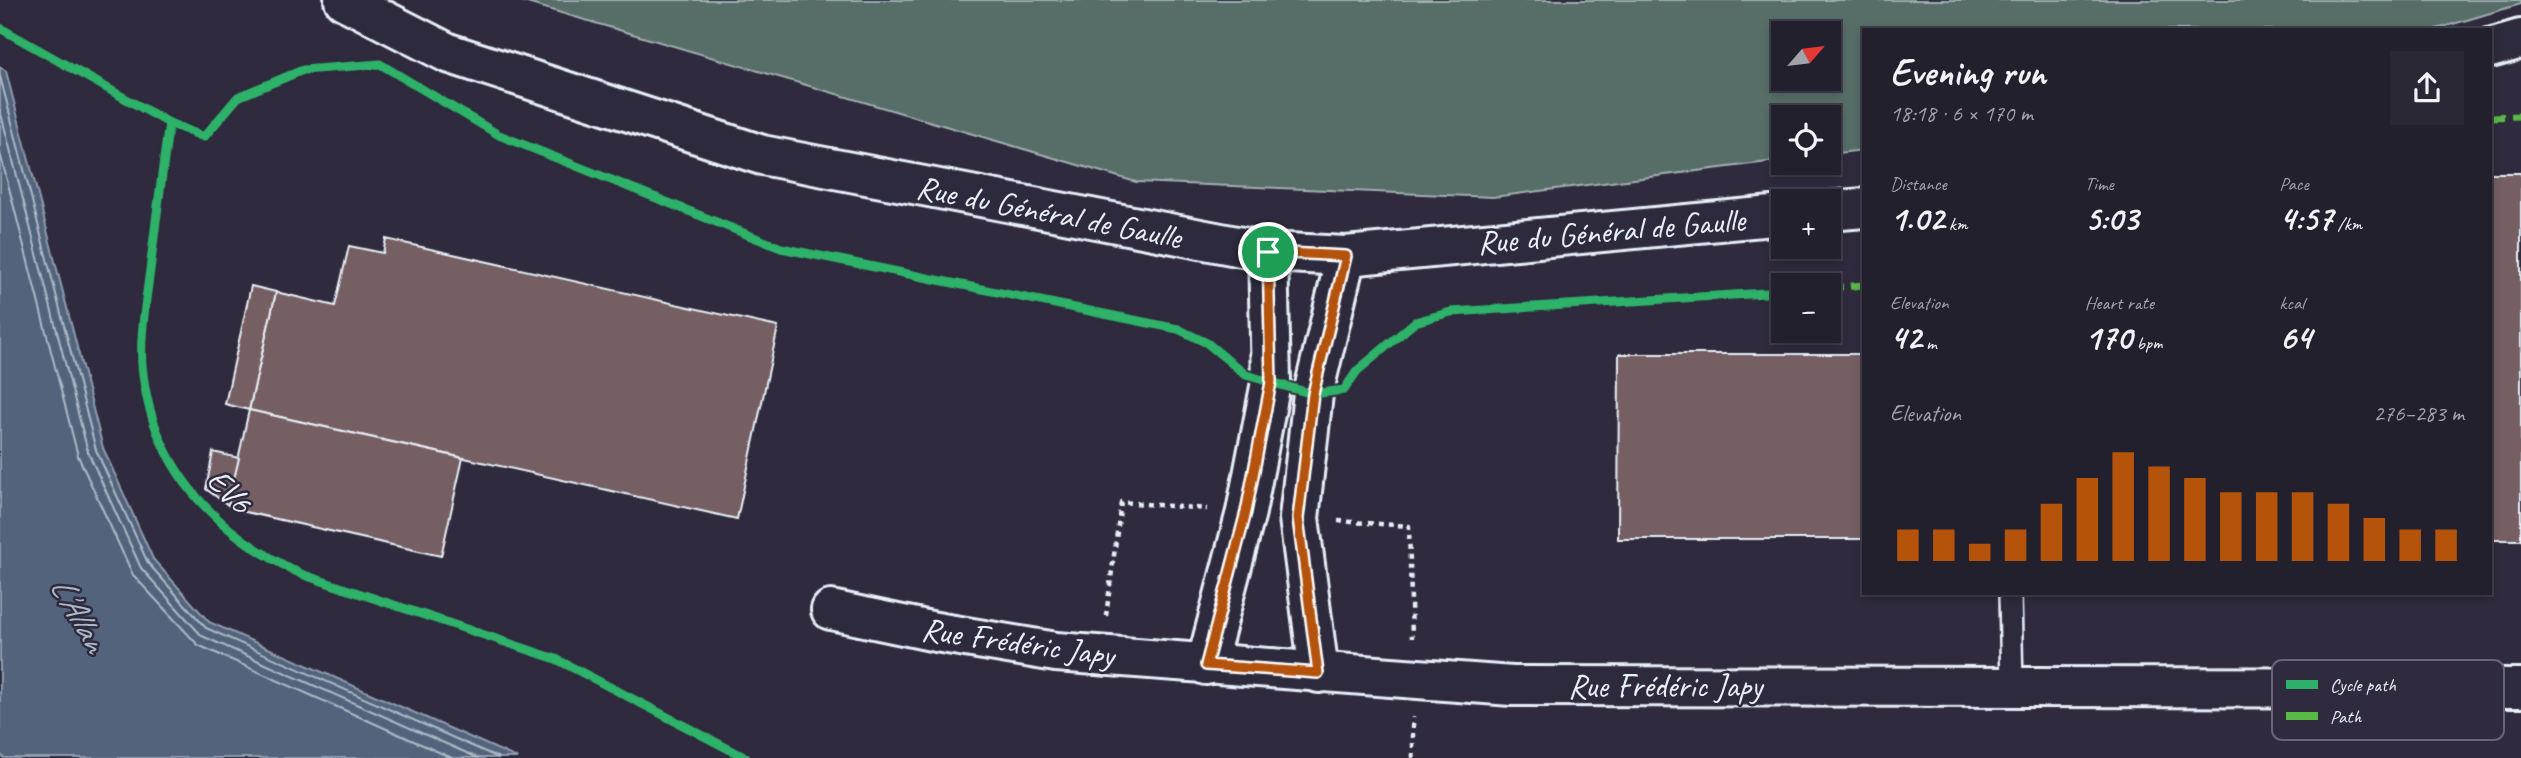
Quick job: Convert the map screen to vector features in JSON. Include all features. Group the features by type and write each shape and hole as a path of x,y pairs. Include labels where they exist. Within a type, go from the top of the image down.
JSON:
{"street":[{"name":"Rue du Général de Gaulle","path":"344,0 448,54 762,155 1268,252 1346,256 1771,216"},
{"path":"2492,47 2521,38"},
{"path":"1841,210 1862,208"},
{"path":"1206,665 1246,512 1271,382 1268,252"},
{"path":"1318,673 1298,518 1313,394 1346,256"},
{"name":"Rue Frédéric Japy","path":"831,610 936,632 1056,652 1512,686 2272,688"}],"lane":[{"path":"2010,595 2012,687"}],"path":[{"path":"1413,706 1413,758"}],"green space":[{"path":"517,0 2521,0 2521,4 2440,28 1862,28 1862,150 1841,153 1841,105 1771,105 1771,162 1493,197 1136,182"}],"water":[{"name":"L'Allan","path":"0,67 6,71 103,448 153,559 209,622 517,758 4,758 0,754"}],"building":[{"path":"2492,173 2521,173 2521,540 2492,540"},
{"path":"386,239 778,327 737,519 249,410 276,292 335,306 349,246 383,253"},
{"path":"251,286 276,292 249,410 225,404"},
{"path":"1619,354 1862,354 1862,539 1618,539"},
{"path":"249,410 463,458 441,556 241,511 228,505"},
{"path":"213,452 239,458 228,505 206,489"}],"marked path":[{"path":"2492,117 2521,116"},
{"path":"1841,287 1862,285"}],"cycle path":[{"name":"EV6","path":"0,28 169,123 144,318 142,365 148,401 158,434 173,464 192,492 215,516 241,538 301,574 556,659 746,758"},
{"path":"169,123 204,137 238,97 303,70 380,64 499,135 781,248 1178,329 1207,343 1246,375 1313,394 1344,390 1357,371 1415,322 1451,312 1771,293"}],"route":[{"path":"1268,252 1346,256 1313,394 1298,518 1318,673 1206,665 1246,512 1271,382 1268,252"}]}
